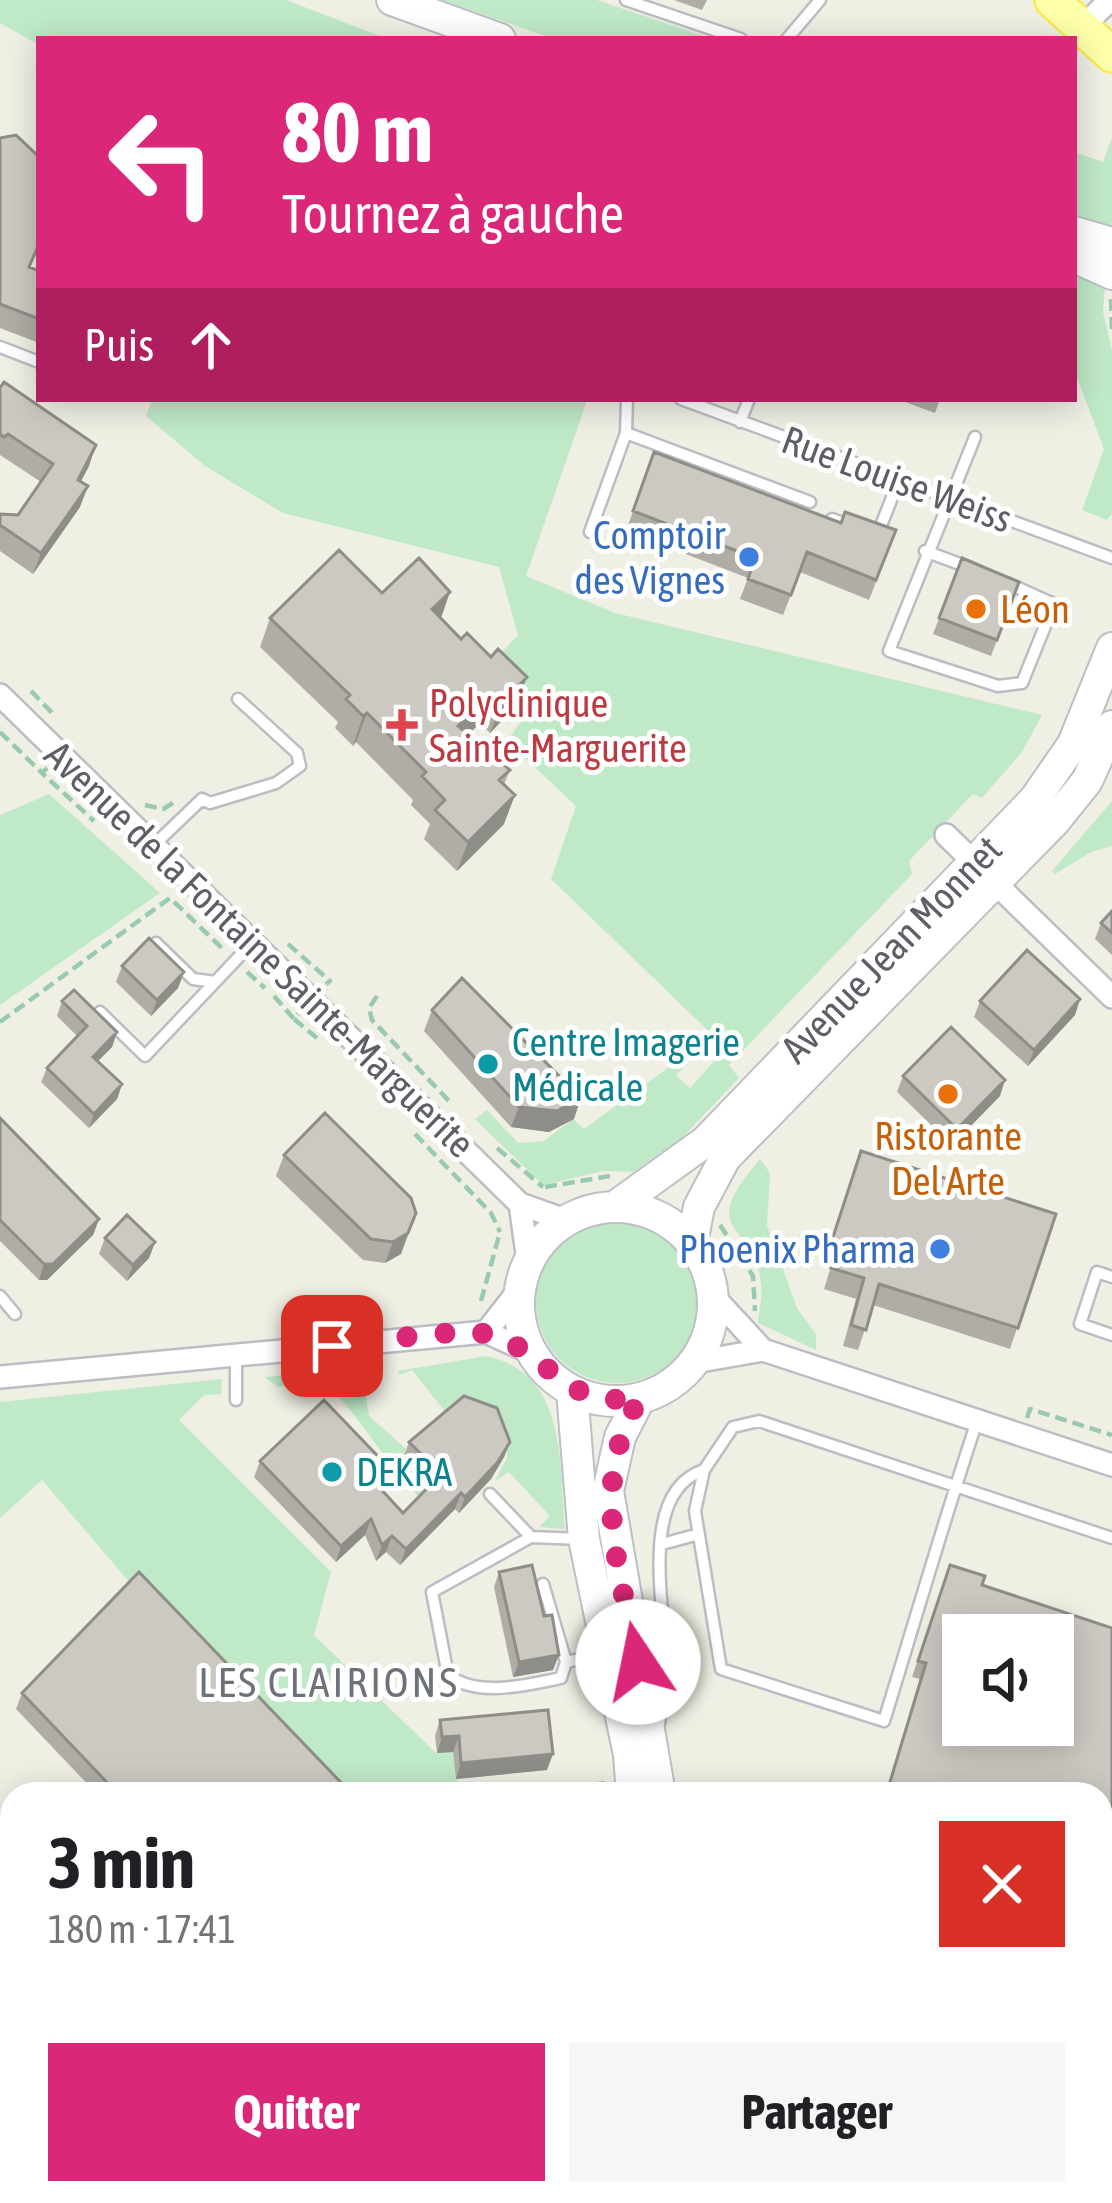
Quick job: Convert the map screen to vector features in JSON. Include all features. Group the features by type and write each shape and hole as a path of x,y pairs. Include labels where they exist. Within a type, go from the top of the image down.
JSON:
{"main road":[{"path":"1052,0 1112,55"}],"street":[{"path":"392,0 492,36"},
{"path":"1082,27 1110,0"},
{"path":"1077,233 1112,243"},
{"path":"1077,258 1112,274"},
{"name":"Avenue Jean Monnet","path":"692,1243 700,1208 725,1158 985,871 1058,771 1112,648"},
{"name":"Avenue de la Fontaine Sainte-Marguerite","path":"0,695 252,943 527,1201 566,1220"},
{"name":"Avenue Jean Monnet","path":"616,1191 706,1141 985,871 1088,782 1112,727"},
{"path":"946,835 1112,997"},
{"path":"484,1323 566,1220 616,1191 671,1223 692,1243 715,1298 764,1350"},
{"path":"527,1201 520,1322 532,1353"},
{"path":"0,1377 236,1355 484,1323 532,1353 572,1391 617,1401 664,1388 695,1362 710,1331 715,1298"},
{"path":"695,1362 764,1350 1112,1465"},
{"path":"572,1391 584,1539 630,1782"},
{"path":"640,1398 620,1437 608,1491 659,1782"}],"lane":[{"path":"626,0 732,36"},
{"path":"790,36 820,0"},
{"path":"0,347 36,361"},
{"path":"590,532 626,433 627,402"},
{"name":"Rue Louise Weiss","path":"689,402 1112,558"},
{"path":"740,422 748,402"},
{"path":"626,433 811,502"},
{"path":"975,437 889,651 998,686 1022,683 1054,604 997,579"},
{"path":"832,519 877,536 899,480"},
{"path":"926,551 979,571"},
{"path":"153,846 202,799 210,803 276,783 300,766 296,753 238,699"},
{"path":"156,943 193,979 215,982"},
{"path":"100,1012 145,1056 252,943"},
{"path":"1112,1277 1097,1272 1080,1324 1112,1335"},
{"path":"0,1296 15,1314"},
{"path":"236,1355 236,1400"},
{"path":"977,1420 957,1485 884,1721 721,1669 695,1510 704,1470 733,1427 760,1421 957,1485 1112,1538"},
{"path":"655,1744 666,1677 658,1572 665,1514 683,1480 704,1470"},
{"path":"490,1494 531,1537"},
{"path":"662,1544 699,1534"},
{"path":"543,1585 566,1662 561,1678 514,1687 462,1685 448,1675 432,1592 531,1537 584,1539"},
{"path":"566,1662 607,1653"}],"path":[{"path":"1112,293 1112,332"},
{"path":"0,732 42,773"},
{"path":"377,996 369,1008 372,1020 464,1117"},
{"path":"294,1019 321,1041"},
{"path":"408,1127 491,1213 500,1232"},
{"path":"497,1148 527,1201"},
{"path":"484,1323 485,1275 500,1232 527,1201 616,1191"},
{"path":"712,1218 730,1234 753,1276 753,1323"}],"green space":[{"path":"0,0 286,0 380,36 36,36 36,43 0,23"},
{"path":"442,0 597,0 704,36 545,36"},
{"path":"1112,138 1112,226 1077,215 1077,153 1103,162"},
{"path":"1077,276 1105,286 1103,312 1112,350 1112,514 1107,520 1082,510 1104,449 1077,378"},
{"path":"151,402 587,402 526,576 615,613 1042,715 1022,752 982,798 973,794 909,861 912,874 729,1065 739,1078 681,1139 633,1172 603,1171 543,1185 475,1119 487,1110 518,1143 544,1141 573,1119 584,1129 680,1059 688,1064 676,1075 690,1088 726,1048 551,879 576,806 507,741 524,717 483,673 518,635 499,567 283,513 205,466 146,416"},
{"path":"49,794 160,893 0,1005 0,815"},
{"path":"1112,801 1112,846 1091,852 1055,874 1052,871"},
{"path":"760,1159 770,1173 767,1225 797,1308 816,1334 816,1350 758,1323 761,1289 756,1263 729,1216 731,1202"},
{"path":"617,1221 648,1227 674,1245 692,1271 698,1302 692,1333 674,1359 648,1377 617,1383 586,1377 560,1359 542,1333 536,1302 542,1271 560,1245 586,1227"},
{"path":"486,1356 513,1366 532,1381 545,1401 559,1450 565,1529 539,1527 550,1516 509,1472 495,1481 507,1458 507,1438 447,1414 412,1370 399,1375 398,1371"},
{"path":"361,1369 369,1416 406,1449 404,1458 434,1488 422,1500 323,1379 278,1387 264,1377"},
{"path":"222,1379 221,1394 204,1395 179,1420 331,1572 314,1635 436,1753 453,1752 458,1782 320,1782 138,1592 42,1480 0,1518 0,1402"}],"building":[{"path":"16,135 36,154 36,251 29,267 36,270 36,318 0,304 0,138"},
{"path":"4,382 96,445 78,480 88,486 41,553 0,525 0,514 18,515 53,464 8,434 0,434"},
{"path":"654,452 841,523 845,512 896,530 876,580 807,552 791,595 748,579 755,558 633,511"},
{"name":"Polyclinique Sainte-Marguerite","path":"339,550 382,593 419,558 450,592 432,609 461,639 467,633 491,657 498,649 527,677 501,704 491,694 458,726 510,770 499,780 515,795 468,842 435,810 445,800 422,776 426,772 367,713 363,716 346,699 350,695 270,618"},
{"name":"Léon","path":"962,558 1019,582 997,640 939,618"},
{"path":"1112,911 1112,933 1101,923"},
{"path":"149,938 184,972 157,1000 122,966"},
{"path":"1027,950 1080,999 1034,1050 980,1001"},
{"path":"462,978 581,1098 557,1111 519,1107 432,1010"},
{"path":"74,990 117,1032 93,1057 122,1084 94,1114 47,1068 87,1026 62,1001"},
{"name":"Ristorante Del Arte","path":"951,1027 1005,1080 957,1129 903,1076"},
{"path":"325,1113 411,1198 416,1213 408,1233 393,1242 371,1239 284,1155"},
{"path":"0,1118 99,1219 53,1264 44,1264 0,1220"},
{"name":"Phoenix Pharma","path":"861,1151 1056,1214 1018,1328 879,1284 866,1330 851,1325 864,1278 831,1268 840,1243 832,1240"},
{"path":"127,1215 155,1242 133,1265 105,1238"},
{"path":"464,1396 497,1408 510,1442 465,1497 461,1493 406,1549 392,1536 382,1545 371,1519 341,1546 260,1461 324,1400 393,1472 378,1486 403,1513 441,1474 409,1442"},
{"path":"532,1565 544,1616 552,1615 559,1655 519,1662 499,1572"},
{"path":"950,1565 985,1576 982,1585 1070,1614 942,1614 942,1746 1074,1746 1074,1615 1112,1628 1112,1782 890,1782 926,1663 918,1661"},
{"path":"139,1572 340,1782 107,1782 22,1693"},
{"path":"548,1710 553,1754 461,1763 459,1736 442,1737 440,1720"}],"place":[{"name":"Comptoir des Vignes","path":"749,557"},
{"name":"Léon","path":"976,609"},
{"name":"Polyclinique Sainte-Marguerite","path":"402,725"},
{"name":"Centre Imagerie Médicale","path":"488,1064"},
{"name":"Ristorante Del Arte","path":"948,1094"},
{"name":"Phoenix Pharma","path":"940,1249"},
{"name":"DEKRA","path":"332,1472"}],"district":[{"name":"LES CLAIRIONS","path":"329,1682"}],"route":[{"path":"332,1346 486,1332 532,1353 549,1375 572,1391 594,1399 640,1398 620,1437 608,1491 638,1662"}]}
